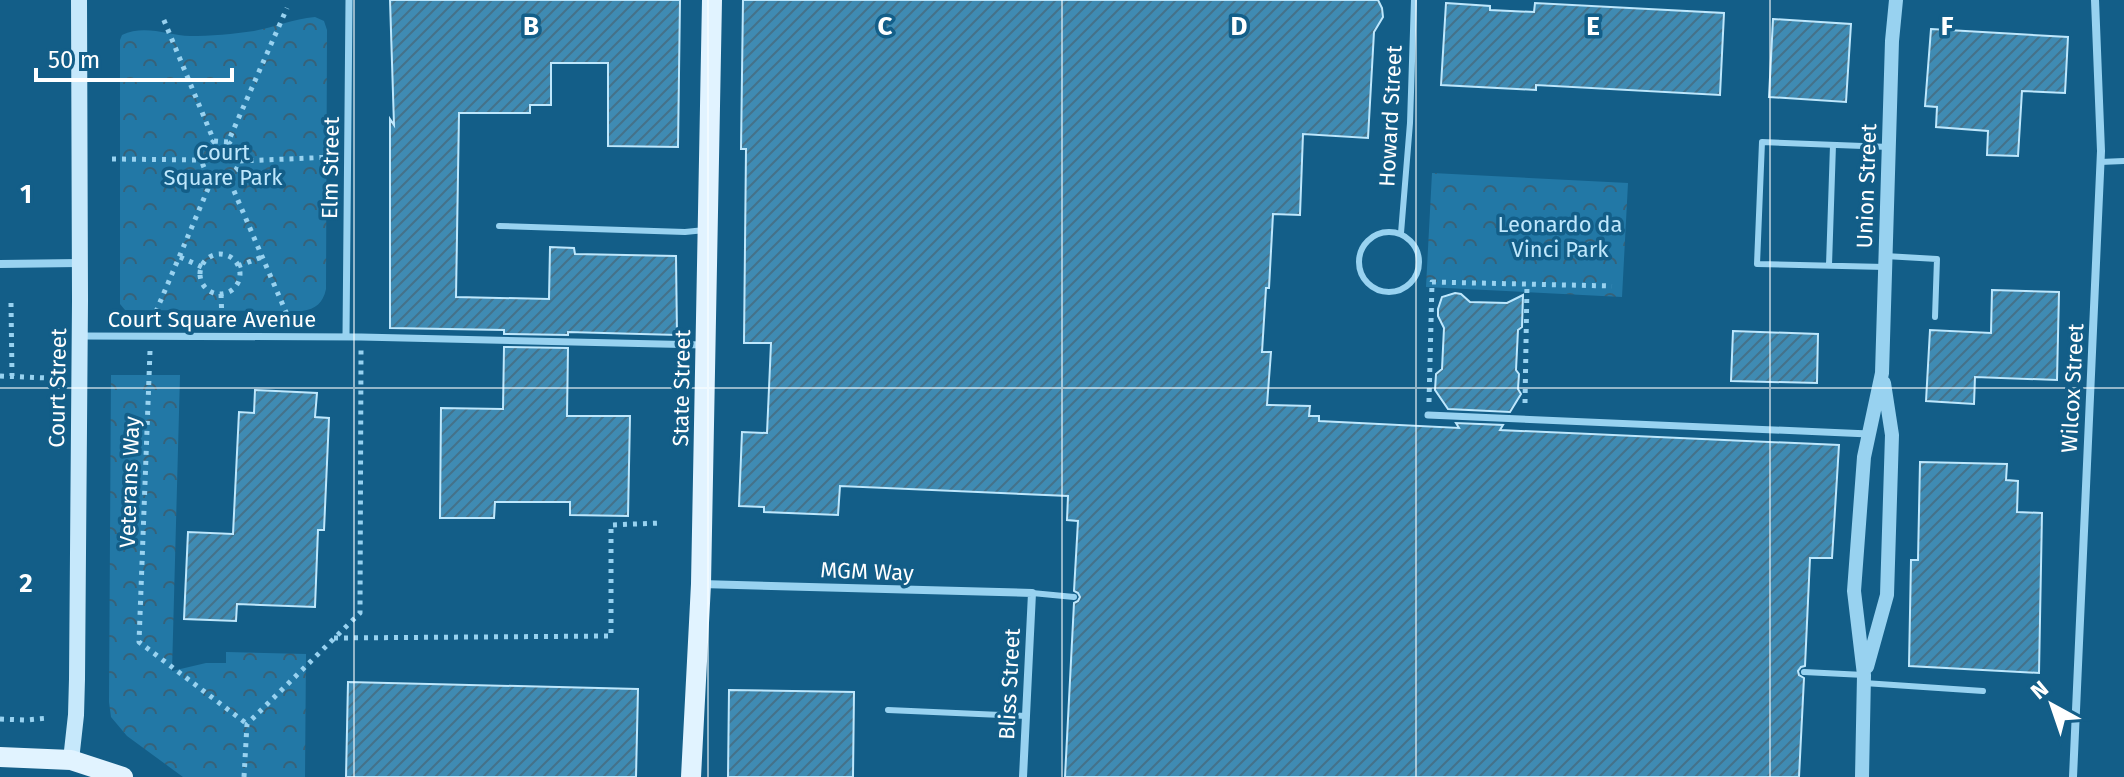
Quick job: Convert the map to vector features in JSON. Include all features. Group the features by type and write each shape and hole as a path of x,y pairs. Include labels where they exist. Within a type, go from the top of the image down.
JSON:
{"main road":[{"name":"Court Street","path":"70,764 76,703 79,0"},
{"name":"State Street","path":"691,777 701,584 712,0"},
{"path":"0,757 70,764 123,777"}],"street":[{"name":"Elm Street","path":"346,337 349,0"},
{"name":"Union Street","path":"1862,777 1864,679 1854,591 1864,457 1882,373 1892,41 1896,0"},
{"name":"Wilcox Street","path":"2073,777 2100,162 2095,0"},
{"path":"0,264 79,263"},
{"name":"Court Square Avenue","path":"79,336 361,337 706,345"},
{"name":"Union Street","path":"1864,679 1887,595 1892,435 1882,373"},
{"path":"1428,415 1869,434"},
{"name":"MGM Way","path":"701,584 1032,593"},
{"name":"Bliss Street","path":"1023,777 1032,593"}],"lane":[{"name":"Howard Street","path":"1401,233 1410,123 1414,0"},
{"path":"1889,147 1762,142 1757,264 1829,265 1937,259 1935,317"},
{"path":"1829,265 1833,145"},
{"path":"2100,162 2124,161"},
{"path":"499,226 685,232 708,229"},
{"path":"1381,232 1401,233 1419,253 1418,272 1407,286 1397,291 1377,290 1362,275 1360,254 1371,237 1381,232"},
{"path":"1032,593 1074,597"},
{"path":"1804,672 1983,691"},
{"path":"888,710 1026,716"}],"path":[{"path":"228,142 287,8"},
{"path":"163,18 214,141"},
{"path":"214,141 228,142 237,150 240,161 228,177 213,177 205,170 201,160 205,148 214,141"},
{"path":"240,161 348,157"},
{"path":"112,159 201,160"},
{"path":"138,322 151,323 213,177"},
{"path":"228,177 288,317 291,337"},
{"path":"180,257 202,267"},
{"path":"210,257 229,257 238,266 237,285 227,293 208,290 200,273 202,267 210,257"},
{"path":"238,266 262,257"},
{"path":"1428,415 1432,282 1612,286"},
{"path":"1525,419 1527,284"},
{"path":"221,294 223,336"},
{"path":"11,303 12,376"},
{"name":"Veterans Way","path":"150,336 139,642 247,724"},
{"path":"244,777 247,724 360,613 361,337"},
{"path":"0,376 48,378"},
{"path":"334,638 611,636 611,525 661,523"},
{"path":"0,719 48,718"}],"green space":[{"name":"Court Square Park","path":"315,17 324,21 327,30 326,289 321,302 302,311 125,310 120,304 122,35 139,30 190,36 230,34"},
{"name":"Leonardo da Vinci Park","path":"1432,173 1628,183 1622,297 1426,287"},
{"path":"111,375 180,375 172,671 206,663 226,663 226,652 306,654 305,777 183,777 127,736 111,717"}],"building":[{"path":"390,0 680,0 678,147 608,146 608,63 551,63 551,105 530,105 530,113 459,113 456,297 549,299 550,247 574,248 575,254 676,256 677,335 504,334 504,330 390,328 390,119 394,125"},
{"path":"743,0 1378,0 1383,17 1374,32 1368,138 1303,134 1300,215 1273,214 1262,352 1271,352 1267,405 1310,406 1309,416 1319,416 1319,421 1459,428 1456,423 1503,425 1500,430 1839,445 1832,558 1810,558 1805,666 1798,671 1804,678 1799,777 1065,777 1074,603 1080,597 1074,591 1078,521 1067,520 1068,496 840,486 838,515 764,512 764,507 739,506 742,432 767,433 771,343 744,343 746,149 741,149"},
{"path":"1446,3 1490,6 1490,10 1534,12 1535,3 1724,13 1720,95 1536,85 1536,90 1441,85"},
{"path":"1773,19 1851,24 1846,102 1769,97"},
{"path":"1931,29 2068,37 2065,93 2022,91 2018,156 1987,155 1988,131 1936,127 1937,107 1925,106"},
{"path":"1992,290 2059,292 2057,380 1975,377 1974,404 1926,401 1930,330 1991,333"},
{"path":"1455,293 1470,302 1507,303 1523,295 1516,370 1521,394 1510,412 1448,409 1435,390 1436,374 1442,369 1444,328 1438,309 1442,297"},
{"path":"1733,331 1818,334 1817,383 1731,381"},
{"path":"504,347 568,348 567,416 630,416 628,516 570,515 570,502 495,502 494,518 440,518 441,408 503,409"},
{"path":"255,390 317,393 315,417 329,418 324,530 318,530 315,607 237,604 236,621 184,619 188,532 233,534 239,412 254,413"},
{"path":"1920,462 2007,464 2006,480 2018,481 2017,512 2042,513 2039,673 1909,666 1911,560 1918,560"},
{"path":"348,682 638,689 636,777 346,777"},
{"path":"729,690 854,692 853,777 728,777"}]}
